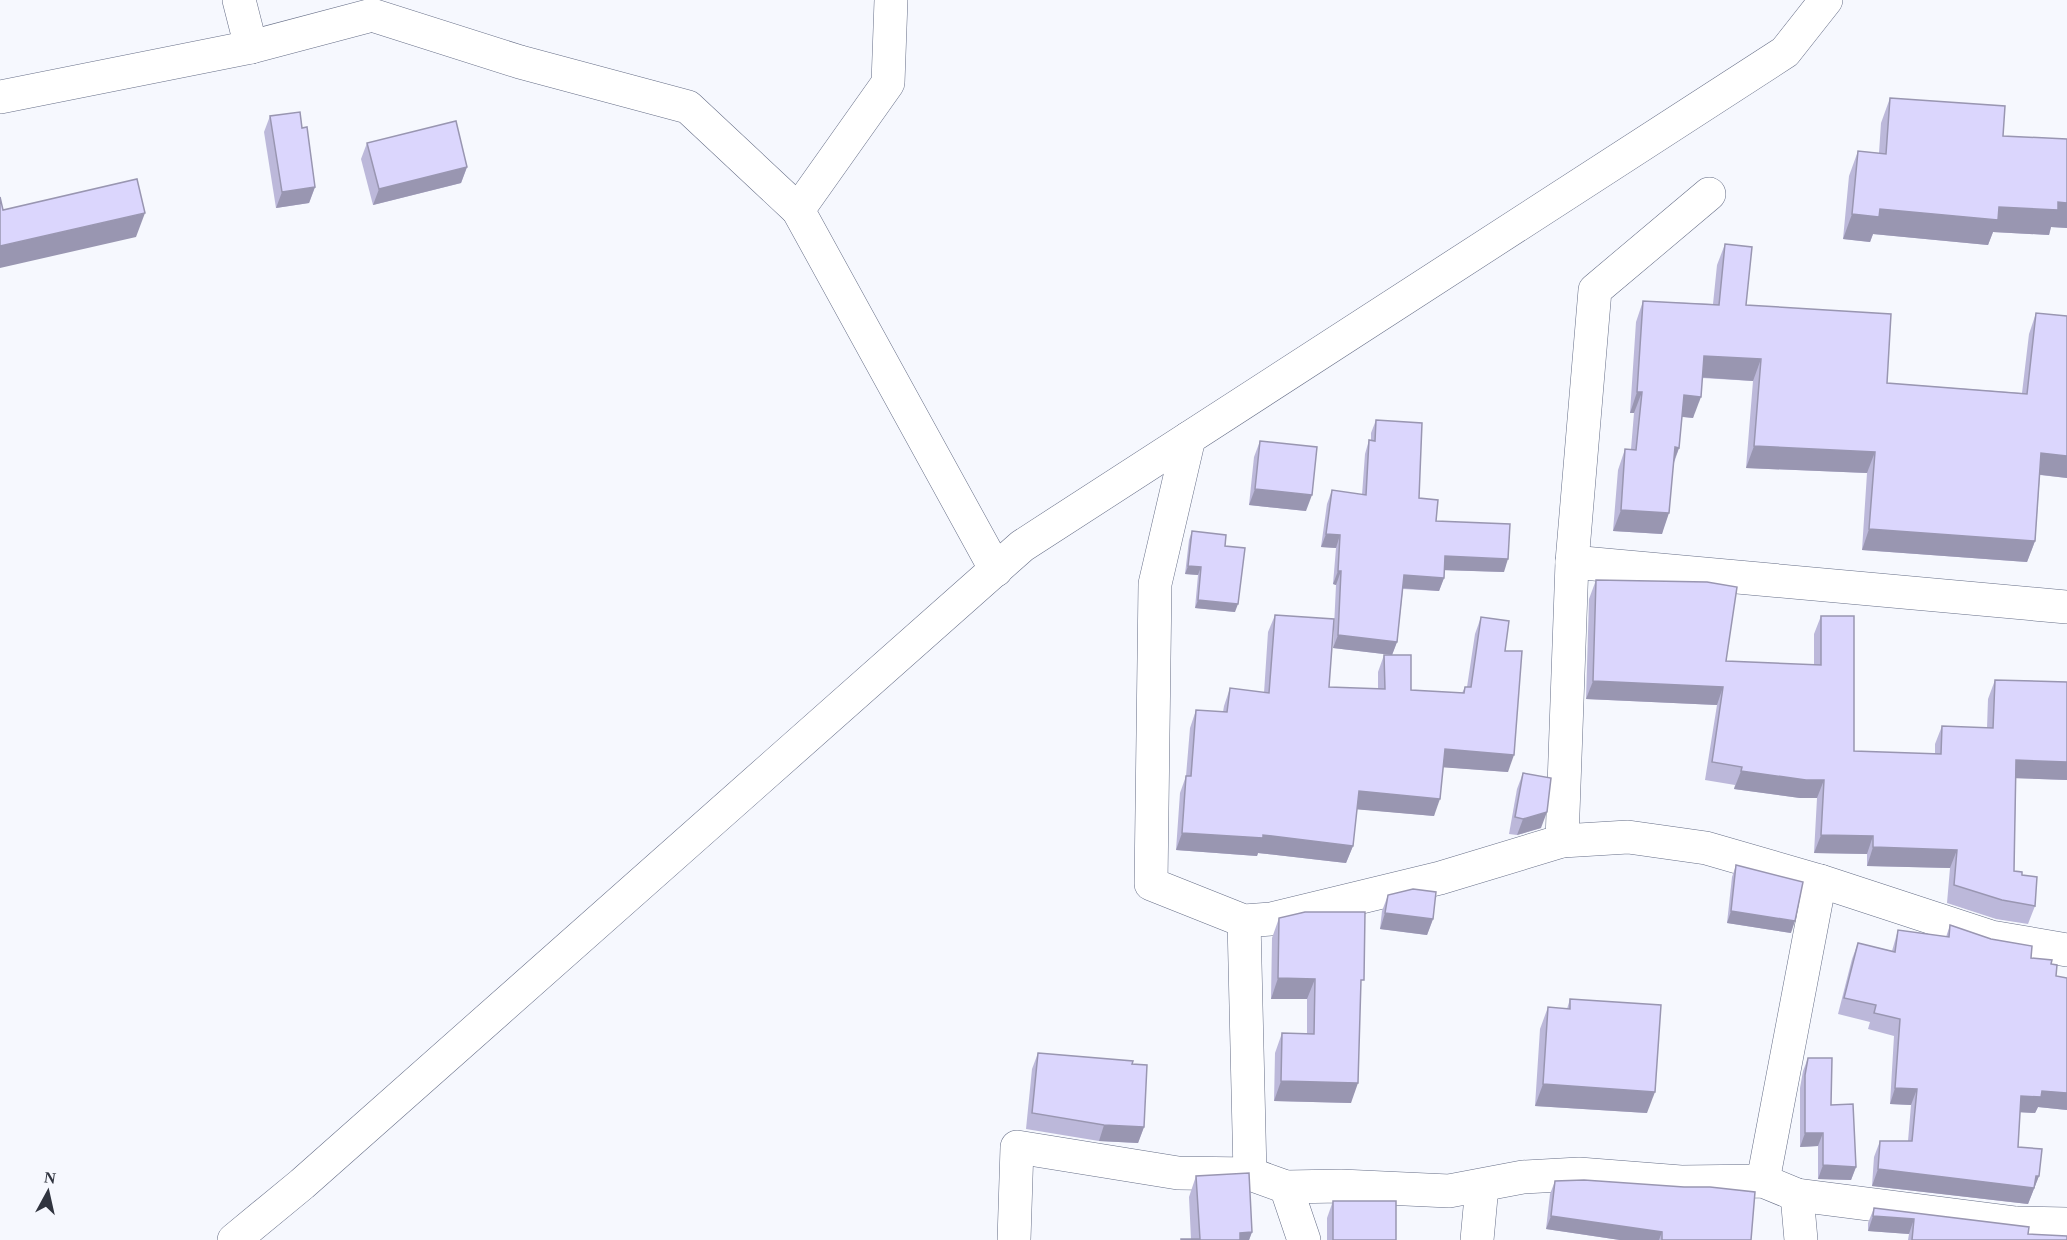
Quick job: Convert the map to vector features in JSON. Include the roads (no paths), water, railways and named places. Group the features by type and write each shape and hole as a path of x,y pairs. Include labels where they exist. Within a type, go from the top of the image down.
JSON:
{"street":[{"path":"239,0 251,47"},
{"path":"798,210 888,83 891,0"},
{"path":"234,1240 302,1184 1022,546 1785,52 1826,0"},
{"path":"0,97 251,47 372,15 520,62 688,107 798,210 996,570"},
{"path":"1562,841 1572,562 1595,290 1709,194"},
{"path":"1189,438 1155,584 1151,884 1244,921 1271,919 1440,878 1562,841 1628,837 1706,848 1820,881 1991,937 2067,950"},
{"path":"1572,562 2067,607"},
{"path":"1763,1181 1820,881"},
{"path":"1244,921 1250,1174"},
{"path":"1014,1240 1017,1147 1178,1173 1250,1174 1286,1187 1341,1186 1449,1191 1523,1177 1579,1174 1681,1182 1763,1181 1797,1195 2016,1223 2067,1224"},
{"path":"1477,1240 1482,1186"},
{"path":"1286,1187 1304,1240"},
{"path":"1797,1195 1801,1240"}]}
